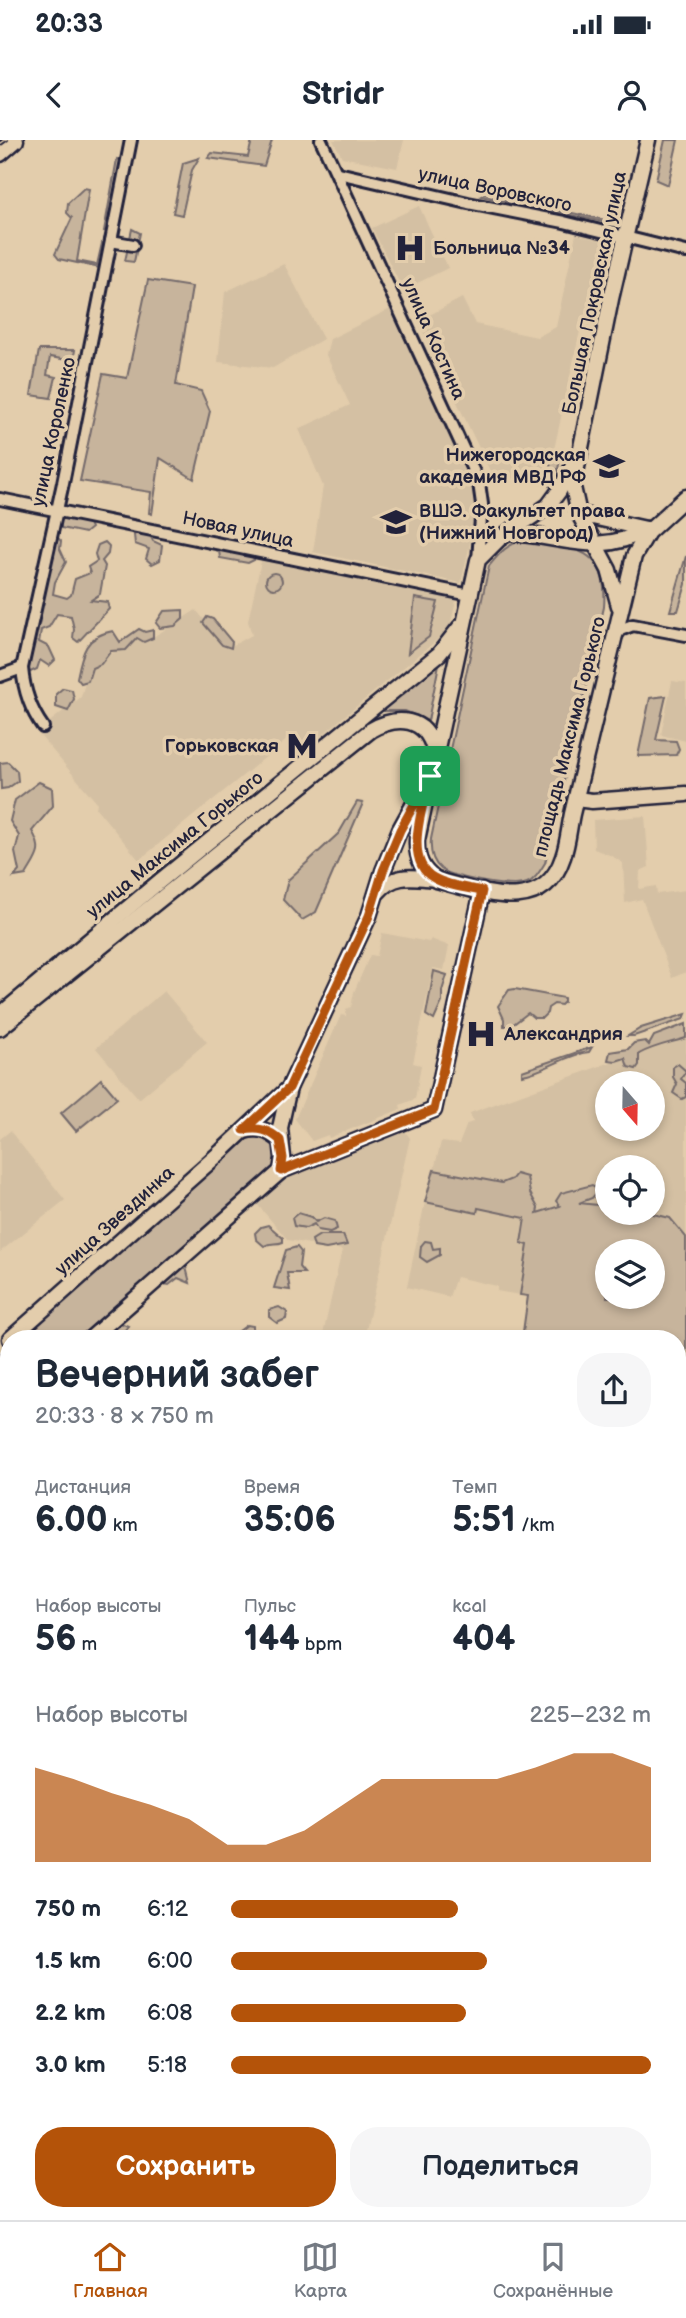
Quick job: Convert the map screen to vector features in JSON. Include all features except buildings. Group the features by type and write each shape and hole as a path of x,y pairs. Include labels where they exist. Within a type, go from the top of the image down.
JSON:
{"main road":[{"path":"0,153 15,140"},
{"name":"Большая Покровская улица","path":"579,455 611,299 648,140"},
{"path":"436,880 420,863 416,851 435,751 478,560 492,545 548,506 579,455"},
{"name":"площадь Максима Горького","path":"579,455 573,487 579,514 614,580 621,611"},
{"path":"509,533 533,534 593,544 619,542 651,526 686,498"},
{"path":"579,514 651,526"},
{"name":"площадь Максима Горького","path":"436,880 503,896 523,896 541,889 549,882 564,855 634,556 651,526"},
{"name":"улица Максима Горького","path":"0,1016 160,881 439,654 465,620"},
{"name":"улица Максима Горького","path":"0,1028 371,730 395,721 416,724 431,737 435,751"},
{"name":"улица Звездинка","path":"281,1171 283,1158 280,1140 289,1088 378,892 383,871 400,830 430,776"},
{"path":"576,799 592,801 686,794"},
{"path":"378,892 387,882 403,876 436,880"},
{"path":"100,1330 281,1171 434,1110 482,891"},
{"name":"улица Звездинка","path":"19,1330 289,1088"},
{"path":"244,1130 267,1130 280,1140"}],"street":[{"name":"улица Короленко","path":"43,727 32,712 23,685 22,668 57,510 131,140"},
{"name":"улица Костина","path":"321,140 479,483 482,504 478,560"},
{"name":"улица Воровского","path":"338,173 627,236 637,241 686,252"},
{"path":"111,241 133,245"},
{"name":"Новая улица","path":"0,499 470,595"},
{"path":"613,640 620,630 633,625 686,635"},
{"path":"0,676 22,668"}],"shaded area":[{"path":"252,140 272,140 264,166 208,158 212,153 248,157"},
{"path":"333,140 404,140 397,168 342,157"},
{"path":"665,140 678,140 668,185 656,180"},
{"path":"199,158 192,170 182,215 173,213 183,163"},
{"path":"117,159 121,160 107,231 104,231"},
{"path":"84,188 89,189 77,261 97,265 102,243 105,244 100,268 59,259 55,254 72,218 67,213 68,203"},
{"path":"484,194 610,221 608,223 481,196"},
{"name":"Больница №34","path":"419,206 448,268 403,290 372,228"},
{"path":"132,229 140,233 134,262 125,261"},
{"path":"576,234 608,242 588,332 580,331 546,486 491,473 418,321 462,298 475,324 537,337 556,327"},
{"path":"284,264 323,339 273,368 218,362 225,292"},
{"path":"148,280 192,287 176,385 201,391 210,411 194,479 160,458 152,514 149,513 151,492 80,481 103,374 127,378"},
{"path":"392,308 481,496 461,583 313,552 323,486 299,429 350,405 326,355 330,339"},
{"path":"39,350 75,350 73,361 50,357 47,375 56,377 51,398 31,395"},
{"path":"552,458 560,460 554,487 546,485"},
{"path":"68,516 88,521 91,528 85,533 61,528 60,519"},
{"path":"140,531 149,533 153,541 162,545 160,560 152,564 146,559 149,549 135,544 134,535"},
{"path":"58,538 66,562 55,582 53,594 67,598 71,595 75,579 90,573 88,567 97,561 95,554 98,545 105,542 109,546 108,554 102,561 105,566 100,594 91,600 107,602 109,609 78,642 73,638 71,616 57,614 49,627 41,630 39,642 49,647 55,660 49,666 40,660 37,669 26,674 47,562 54,556 49,549 51,541"},
{"path":"524,540 572,549 594,561 604,587 604,607 545,863 530,882 509,885 470,879 441,869 433,859 431,839 489,566 508,547"},
{"path":"224,547 252,552 254,560 248,563 220,558 219,551"},
{"path":"686,556 686,584 678,611 670,611"},
{"path":"262,557 453,597 456,601 450,626 443,635 311,744 305,746 294,734 139,860 96,808 97,803 37,732 81,697 88,673 127,641 150,639 196,610 228,648 252,635 248,621"},
{"path":"274,573 280,575 280,587 274,589 268,587 266,581 268,575"},
{"path":"415,598 438,602 429,637 408,653"},
{"path":"183,610 183,619 175,626 160,628 156,623 164,611"},
{"path":"207,617 213,619 232,642 231,648 222,645 203,623"},
{"path":"139,629 145,632 153,630 153,638 144,642 137,638 126,650 111,651 101,664 92,668 88,681 81,683 77,678 79,669 83,653 91,641 113,631 120,642"},
{"path":"439,664 428,721 405,711 384,711 384,708"},
{"path":"672,681 686,683 686,741 661,735"},
{"path":"63,688 72,690 74,699 68,711 56,707 56,694"},
{"path":"666,696 656,740 676,741 679,749 676,755 638,756 650,698"},
{"path":"8,762 17,771 18,781 1,789 0,763"},
{"path":"39,782 52,788 53,806 32,831 38,844 38,853 33,863 26,875 14,877 19,871 15,852 19,836 10,821 15,800"},
{"path":"357,802 363,803 316,912 302,920 283,900 288,880 339,833"},
{"path":"645,816 649,867 640,871 639,889 656,886 657,894 686,890 686,972 672,978 642,899 625,903 623,863 594,849 593,820"},
{"path":"382,933 429,942 431,939 449,946 444,970 433,968 413,1063 421,1065 415,1099 400,1105 401,1109 329,1138 328,1135 312,1141 295,1119 341,1015 346,1016 346,1009 351,1007 354,992 370,955 377,956"},
{"path":"434,971 447,975 442,1002 434,1020 426,1015"},
{"path":"509,990 564,998 564,1002 548,1008 542,1018 534,1018 528,1013 511,1026 504,1026 498,1006"},
{"path":"164,991 207,1042 139,1099 96,1048"},
{"path":"686,1014 684,1019 628,1036 641,1028"},
{"path":"686,1024 686,1038 639,1054 639,1065 636,1069 628,1067 625,1058 608,1060 610,1052 628,1049 634,1043 645,1041 649,1045 654,1036"},
{"path":"686,1035 686,1237 670,1218 665,1217 665,1155 595,1155 595,1205 571,1203 536,1214 502,1183 434,1170 441,1142 459,1144 467,1124 473,1122 470,1113"},
{"path":"592,1047 589,1052 522,1075 522,1071"},
{"path":"678,1064 686,1071 681,1079 686,1083 686,1097 682,1099 673,1093 677,1084 673,1077 673,1067"},
{"path":"101,1079 117,1098 76,1131 61,1113"},
{"path":"404,1130 410,1138 366,1330 324,1330 342,1250 288,1240 256,1203 295,1170"},
{"path":"10,1131 65,1200 0,1252 0,1139"},
{"path":"257,1132 277,1146 276,1167 94,1330 28,1330 246,1135"},
{"path":"434,1170 502,1183 516,1174 527,1177 530,1193 538,1208 537,1213 560,1206 556,1201 561,1193 592,1185 595,1187 595,1195 579,1203 595,1205 595,1225 665,1225 665,1217 670,1218 686,1237 686,1330 523,1330 528,1296 520,1295 528,1245 521,1243 525,1218 478,1208 477,1213 425,1202"},
{"path":"425,1202 477,1213 478,1208 525,1218 521,1243 528,1244 520,1295 497,1291 497,1286 456,1277 449,1297 407,1287"},
{"path":"298,1213 311,1217 316,1222 324,1218 335,1221 337,1229 330,1232 318,1230 314,1224 306,1228 294,1226 292,1218"},
{"path":"268,1225 283,1238 283,1242 264,1246 256,1239 255,1233"},
{"path":"320,1235 343,1235 347,1245 326,1249 314,1247 312,1240"},
{"path":"425,1241 431,1242 433,1249 440,1248 440,1255 427,1262 420,1257 421,1246"},
{"path":"297,1247 301,1252 299,1267 304,1273 287,1273 290,1290 274,1288 286,1250"},
{"path":"185,1263 190,1283 178,1278 169,1285 164,1284"},
{"path":"279,1307 287,1312 286,1319 277,1323 269,1317 269,1310"},
{"path":"118,1322 128,1326 125,1330 107,1330"},
{"path":"247,1325 253,1326 253,1330 240,1330"}],"tram line":[{"path":"0,146 8,140"}],"place":[{"name":"Больница №34","path":"410,248"},
{"name":"Нижегородская академия МВД РФ","path":"609,466"},
{"name":"ВШЭ. Факультет права (Нижний Новгород)","path":"396,522"},
{"name":"Горьковская","path":"302,746"},
{"name":"Александрия","path":"481,1034"}],"route":[{"path":"430,776 417,840 416,851 420,863 436,880 482,891 434,1110 281,1171 283,1158 280,1140 267,1130 244,1130 289,1088 369,916 400,830 430,776"}]}
